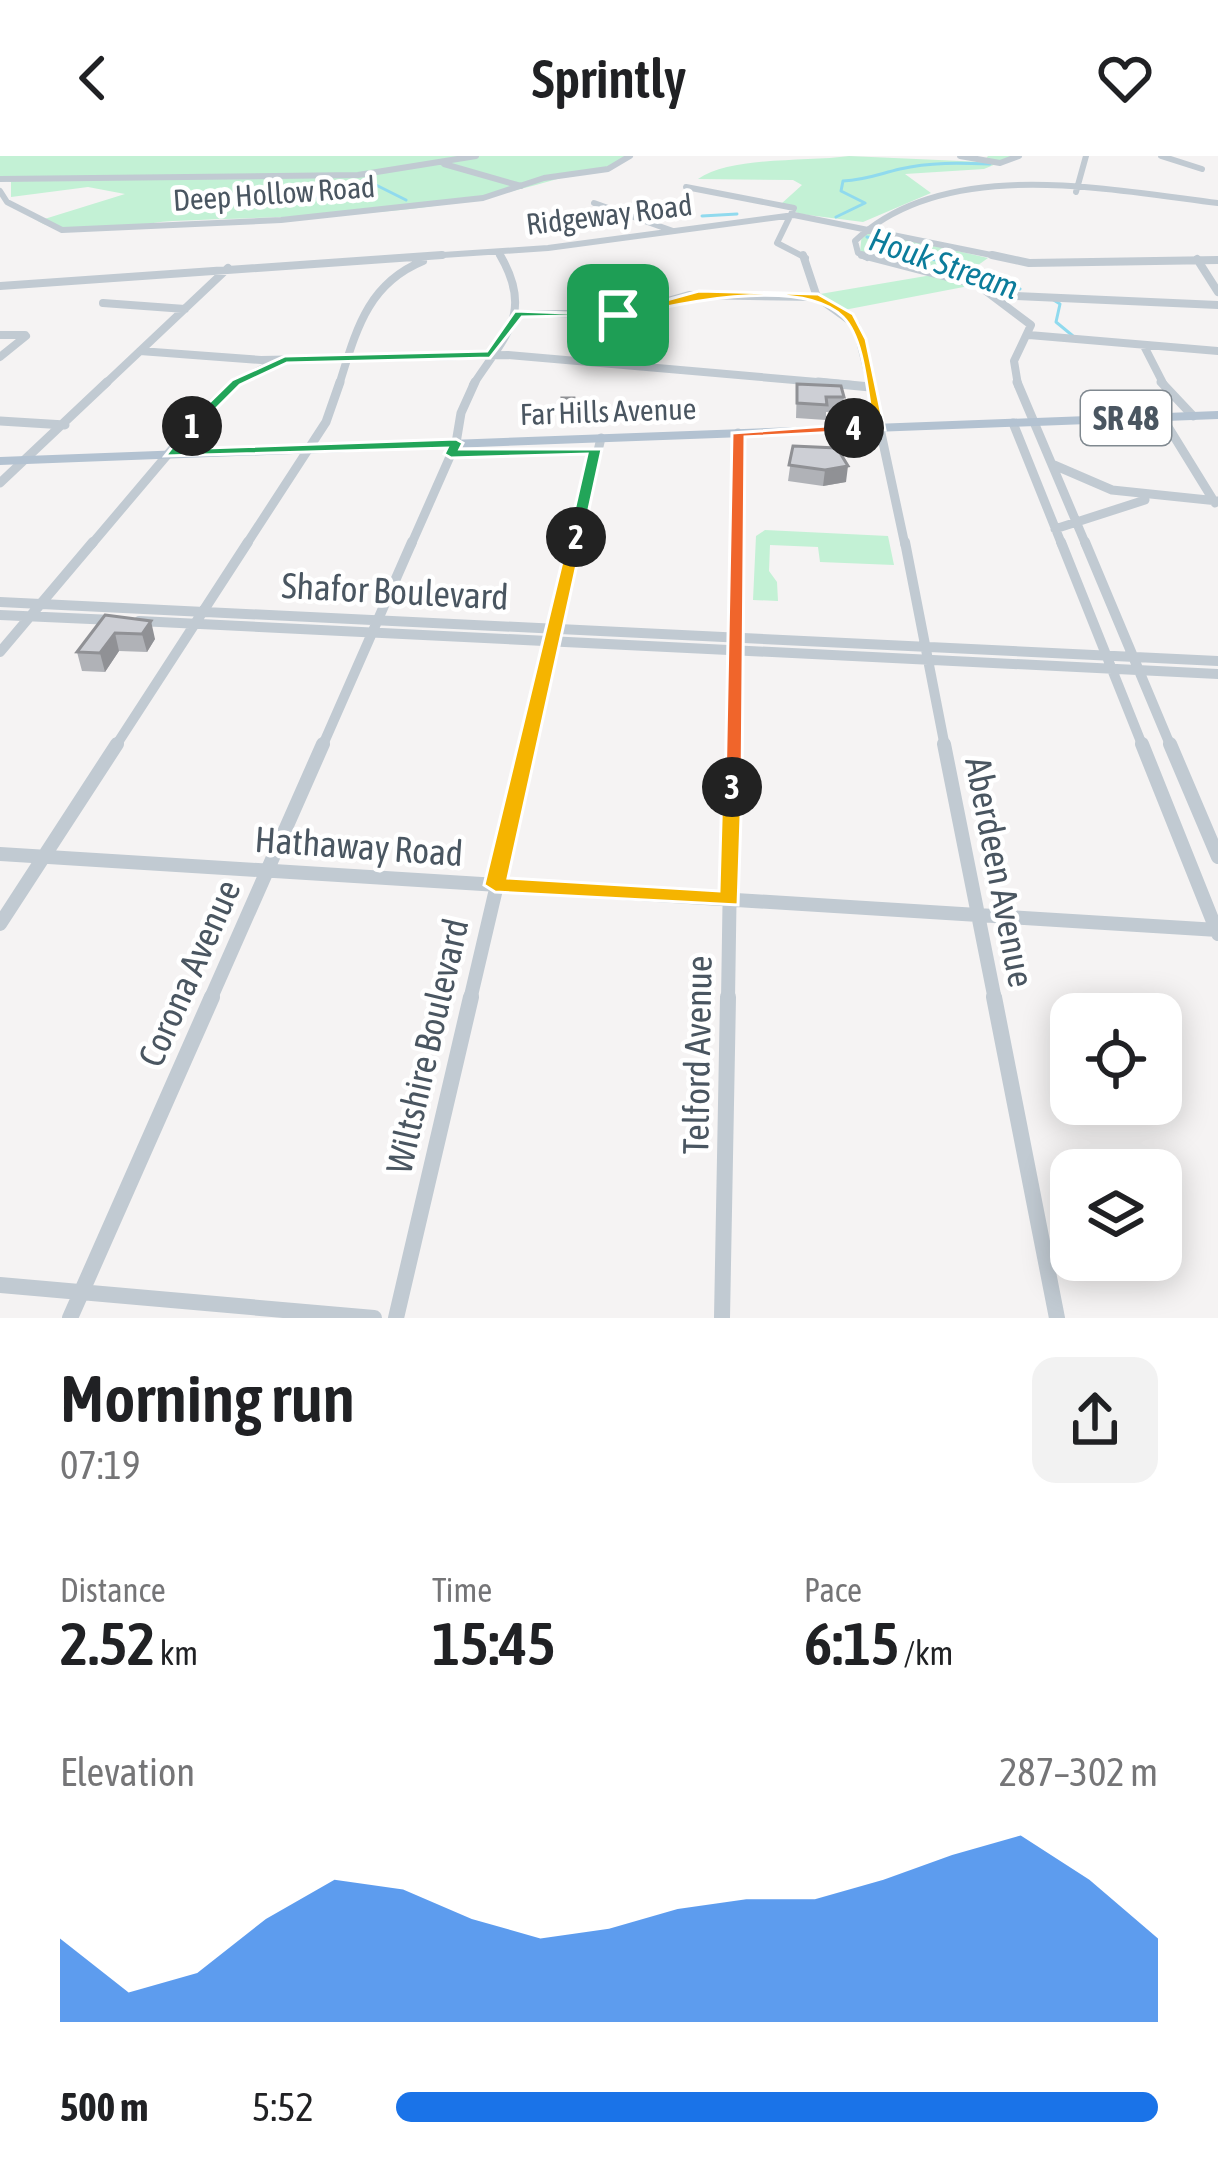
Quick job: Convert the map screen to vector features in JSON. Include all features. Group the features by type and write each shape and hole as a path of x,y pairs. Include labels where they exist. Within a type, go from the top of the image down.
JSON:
{"main road":[{"name":"Far Hills Avenue","path":"1165,422 1218,415"},
{"name":"Far Hills Avenue","path":"8,469 1165,422 1218,425"},
{"name":"Far Hills Avenue","path":"8,469 170,453 306,455"}],"street":[{"path":"0,184 96,173 267,179 394,173 476,156"},
{"name":"Deep Hollow Road","path":"0,184 7,202 50,227 76,231 176,221 296,219 473,200 613,167 630,156"},
{"path":"961,156 1003,163 1019,156"},
{"path":"1076,191 1086,156"},
{"path":"1161,156 1202,169"},
{"path":"444,164 522,186"},
{"path":"1218,203 1007,185 927,194 865,226 855,241 866,258 961,279 1028,322 1030,335 1013,368 1218,857"},
{"path":"686,187 791,207 794,215"},
{"path":"594,202 674,232"},
{"name":"Ridgeway Road","path":"411,260 794,215 1029,263 1218,260"},
{"name":"Aberdeen Avenue","path":"794,215 777,243 809,260 818,297 856,325 882,433 1057,1318"},
{"path":"498,252 519,282 519,314 618,315 659,322"},
{"path":"1197,259 1218,292"},
{"path":"0,286 411,260"},
{"path":"0,924 306,455 334,405 371,299 411,260"},
{"path":"8,469 64,424 228,268"},
{"path":"618,315 699,295 818,297"},
{"path":"992,295 1218,305"},
{"path":"104,303 185,309"},
{"name":"Corona Avenue","path":"70,1318 453,449 467,390 519,314"},
{"path":"0,335 26,335 0,357"},
{"path":"1030,335 1218,351"},
{"path":"1144,346 1157,379 1193,416"},
{"path":"140,351 258,364 285,359 490,355 660,364 870,387"},
{"path":"0,652 217,398 258,364"},
{"path":"0,421 64,424"},
{"path":"1165,422 1216,504"},
{"path":"1015,428 1217,932"},
{"name":"Telford Avenue","path":"722,1318 738,438"},
{"name":"Wiltshire Boulevard","path":"396,1318 598,444"},
{"path":"1054,465 1099,486 1216,504"},
{"path":"1055,529 1114,506 1171,499"},
{"name":"Shafor Boulevard","path":"0,602 200,618"},
{"name":"Shafor Boulevard","path":"0,615 200,618 926,652 1137,664 1218,674"},
{"name":"Shafor Boulevard","path":"1137,664 1218,662"},
{"name":"Hathaway Road","path":"0,854 1217,932"},
{"path":"0,1285 374,1318"}],"green space":[{"path":"0,156 630,156 616,165 445,205 69,231 38,221 125,194 88,187 11,197 11,182 0,179"},
{"path":"849,156 983,162 988,156 1015,156 984,169 905,174 931,193 863,222 800,214 781,204 802,185 793,180 698,179 749,163"},
{"path":"876,232 988,258 960,278 974,285 844,310 820,294 932,275 860,252 862,233"},
{"path":"765,530 888,536 894,565 820,562 818,547 770,545 769,571 777,582 778,601 753,600 756,536"}],"building":[{"path":"797,384 841,386 844,397 826,397 827,405 797,403"},
{"path":"562,398 574,398 575,408 563,408"},
{"path":"793,446 837,448 848,466 825,470 789,465"},
{"path":"105,615 151,621 142,634 115,633 100,653 77,652"}],"waterway":[{"name":"Houk Stream","path":"836,217 865,203 841,191 843,181 922,165 990,164"},
{"path":"312,198 374,184 406,200"},
{"path":"702,216 737,214"},
{"name":"Houk Stream","path":"867,237 924,252 905,256 954,262 1020,289"},
{"name":"Houk Stream","path":"1052,299 1060,304 1056,322 1073,336"}],"route":[{"path":"699,295 818,297 856,325 881,428 738,433 730,899 495,885 595,449 451,454 456,443 170,453 236,382 285,359 490,355 519,314 618,315 699,295"}]}
